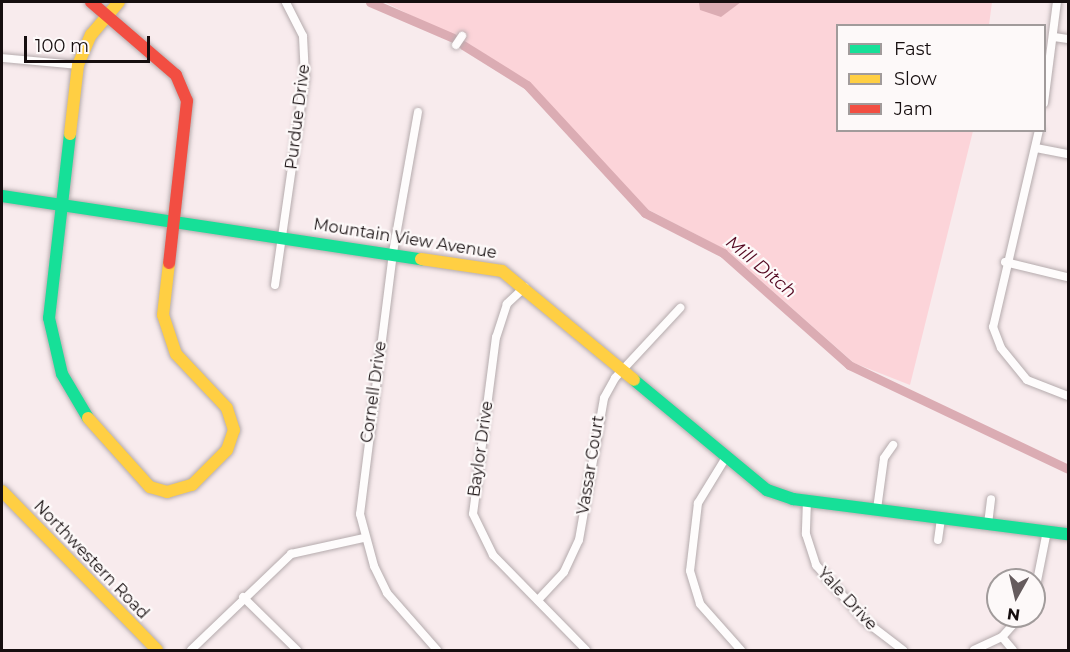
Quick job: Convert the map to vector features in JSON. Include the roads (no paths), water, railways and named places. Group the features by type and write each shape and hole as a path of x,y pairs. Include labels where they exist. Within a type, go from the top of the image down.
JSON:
{"street":[{"path":"91,2 108,14 182,86 186,116 161,294 168,335 176,354 227,408 234,430 227,450 208,471 192,485 167,492 150,487 106,445 62,374 48,307 78,65 108,14 119,2"},
{"name":"Purdue Drive","path":"275,285 306,67 303,36 286,2"},
{"path":"1046,90 1057,2"},
{"path":"456,45 462,36"},
{"path":"1054,37 1068,39"},
{"path":"2,58 78,65"},
{"name":"Cornell Drive","path":"418,112 393,253 361,490 364,538 387,593 437,651"},
{"path":"1039,132 994,309 1001,348 1027,380 1068,396"},
{"path":"1036,148 1068,154"},
{"name":"Mountain View Avenue","path":"2,196 495,269 525,287 725,459 767,490 807,500 1068,534"},
{"path":"1005,262 1067,277"},
{"name":"Baylor Drive","path":"525,287 507,304 496,337 473,500 487,548 586,651"},
{"name":"Vassar Court","path":"538,600 573,557 598,414 623,370 680,308"},
{"path":"877,509 884,458 893,445"},
{"path":"725,459 698,503 690,571 700,604 741,651"},
{"name":"Northwestern Road","path":"2,491 157,651"},
{"path":"988,524 991,499"},
{"name":"Yale Drive","path":"807,500 806,534 816,565 865,621 903,651"},
{"path":"938,540 941,518"},
{"path":"1040,568 1047,531"},
{"path":"191,651 243,597 291,554 364,538"},
{"path":"243,597 297,651"},
{"path":"974,651 1002,637 1010,628"},
{"path":"1002,637 1013,651"}],"waterway":[{"name":"Mill Ditch","path":"370,2 453,38"},
{"name":"Mill Ditch","path":"463,45 527,85 645,213 723,253 849,365 1068,469"}]}
